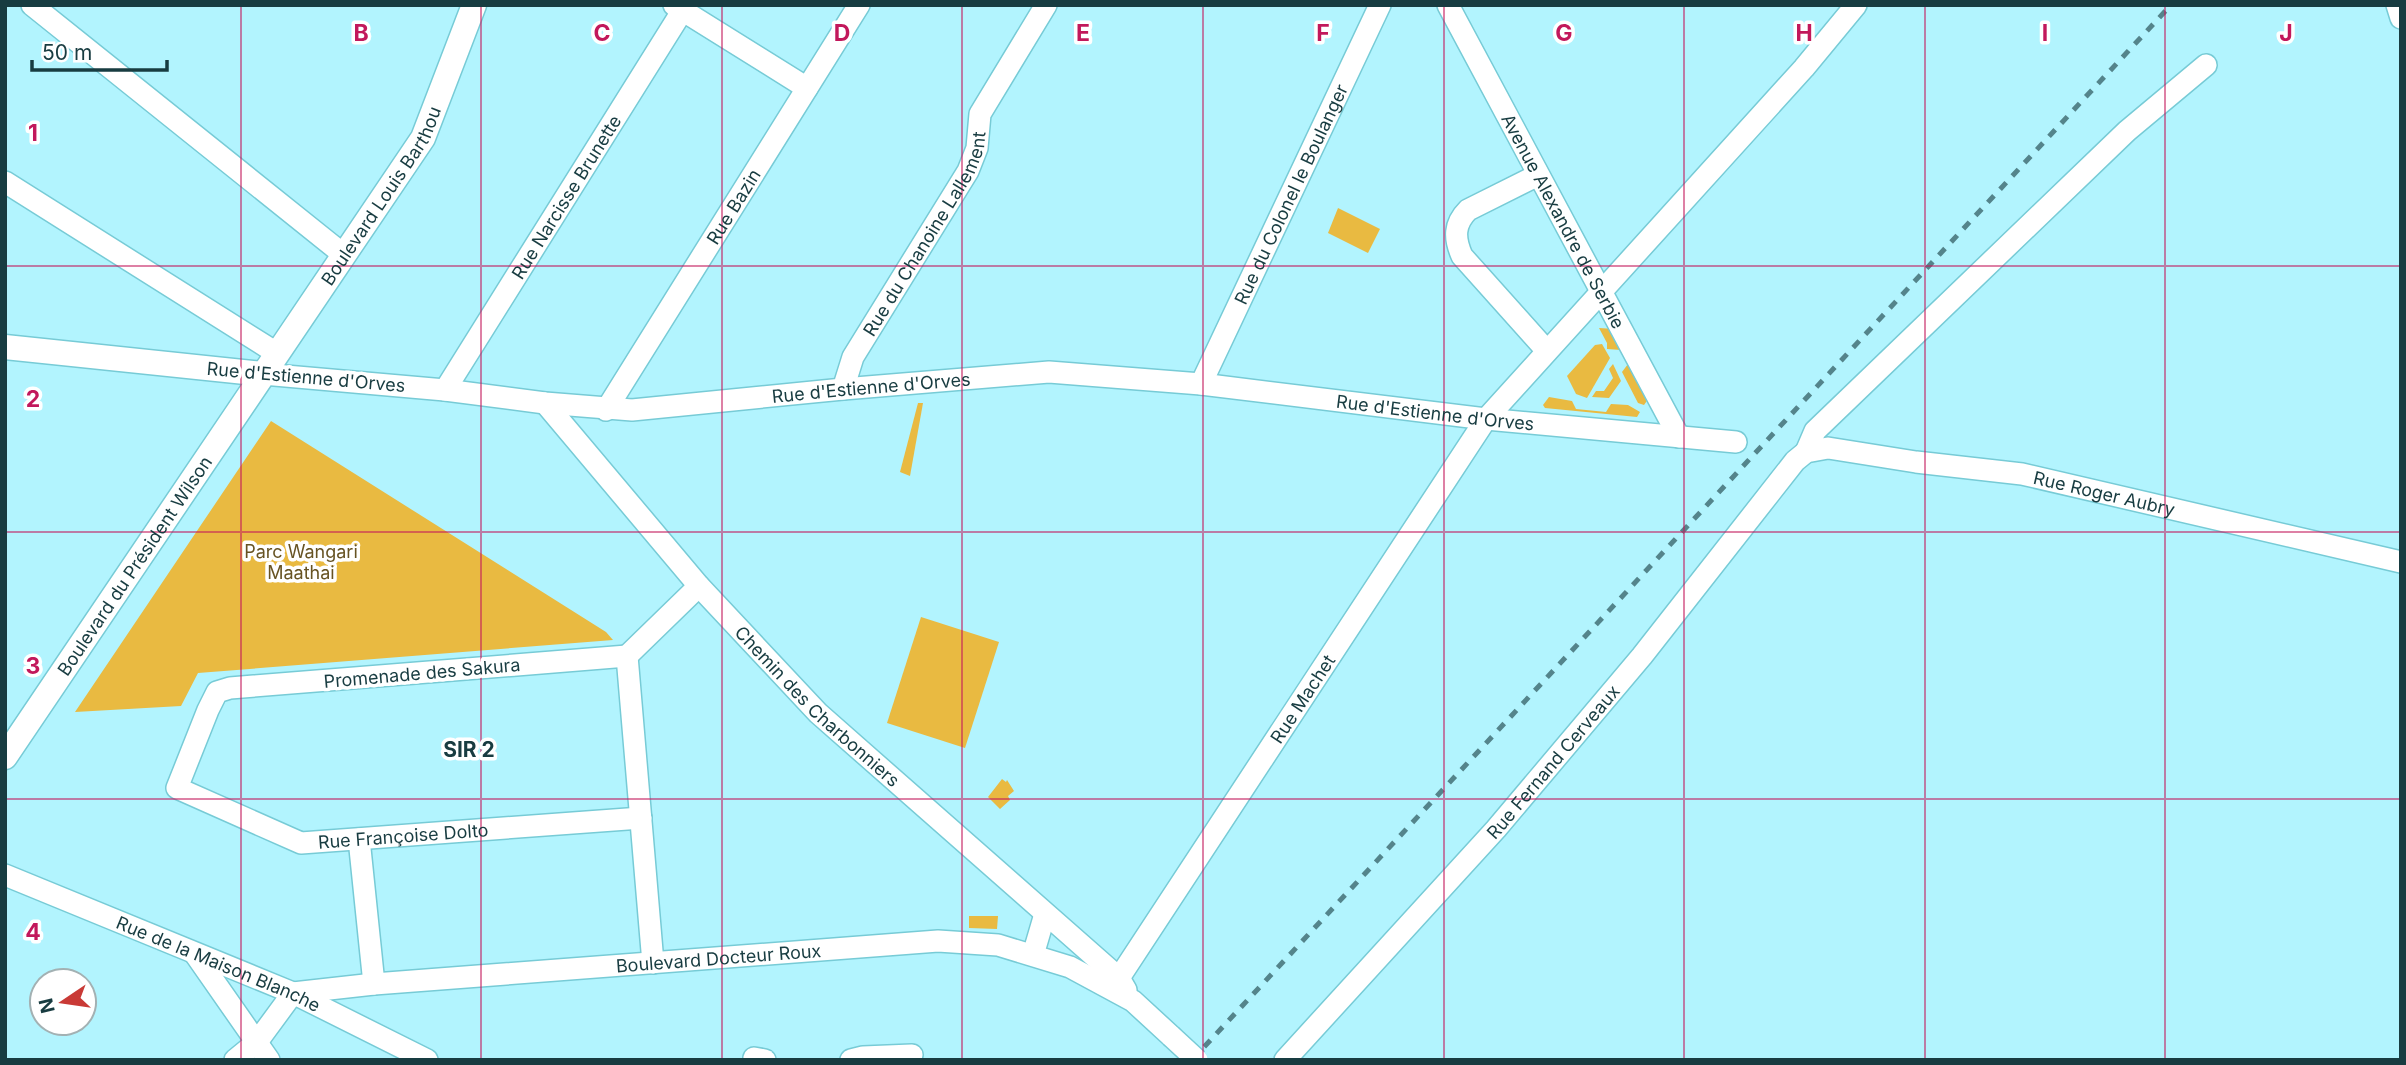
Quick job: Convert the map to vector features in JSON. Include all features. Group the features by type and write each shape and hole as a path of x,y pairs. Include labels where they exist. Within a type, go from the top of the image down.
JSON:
{"street":[{"path":"32,5 344,255"},
{"name":"Boulevard Louis Barthou","path":"263,374 423,138 474,5"},
{"name":"Rue Bazin","path":"606,410 859,5"},
{"name":"Rue du Chanoine Lallement","path":"843,389 853,357 968,171 976,148 980,114 1046,5"},
{"name":"Rue du Colonel le Boulanger","path":"1201,384 1380,5"},
{"name":"Avenue Alexandre de Serbie","path":"1448,5 1679,437"},
{"name":"Rue Machet","path":"1119,978 1486,419 1804,68 1856,5"},
{"path":"2397,5 2401,18"},
{"path":"681,7 807,88"},
{"name":"Rue Narcisse Brunette","path":"445,390 681,7"},
{"name":"Rue Fernand Cerveaux","path":"1284,1060 1496,830 1642,656 1795,461 1806,452 1815,431 2127,131 2206,65"},
{"path":"1538,175 1468,210 1460,218 1456,237 1462,256 1547,351"},
{"path":"5,182 278,354"},
{"name":"Rue d'Estienne d'Orves","path":"5,347 445,390 606,410 632,410 1049,372 1201,384 1486,419 1736,442"},
{"name":"Boulevard du Président Wilson","path":"5,757 263,374"},
{"name":"Chemin des Charbonniers","path":"545,403 699,586 818,713 1119,978"},
{"name":"Rue Roger Aubry","path":"1806,452 1828,448 1916,462 2022,474 2401,562"},
{"path":"653,963 626,656 699,586"},
{"name":"Promenade des Sakura","path":"177,788 217,692 230,688 626,656"},
{"name":"Rue Françoise Dolto","path":"177,788 301,842 640,818"},
{"path":"359,839 374,984"},
{"name":"Rue de la Maison Blanche","path":"5,875 293,993 427,1060"},
{"path":"1034,955 1045,914"},
{"name":"Boulevard Docteur Roux","path":"293,993 374,984 937,941 998,945 1070,967 1133,1001 1197,1060"},
{"path":"195,954 263,1051"},
{"name":"Boulevard Docteur Roux","path":"1119,978 1133,1001"},
{"path":"235,1060 263,1051 293,993"},
{"path":"851,1060 912,1055"}],"green space":[{"path":"1338,208 1380,229 1368,253 1328,233"},
{"path":"1599,328 1615,329 1651,395 1644,405 1638,403 1622,372 1628,364 1621,350 1607,349 1607,343"},
{"path":"1602,344 1610,358 1587,398 1576,394 1567,376 1595,345"},
{"path":"1613,364 1621,381 1609,398 1592,397 1596,391 1604,391 1613,378 1609,369"},
{"path":"1549,397 1572,401 1576,409 1606,412 1611,404 1628,405 1640,412 1637,417 1545,408 1543,405"},
{"path":"918,403 923,403 910,476 900,472"},
{"name":"Parc Wangari Maathai","path":"271,421 606,632 613,640 198,673 181,706 75,712"},
{"path":"921,617 999,642 965,748 887,723"},
{"path":"1002,779 1006,782 1007,780 1014,791 1008,796 1010,800 1000,809 988,797"},
{"path":"969,916 998,916 997,929 969,928"}],"railway":[{"path":"1192,1060 2171,5"}],"district":[{"name":"SIR 2","path":"469,749"}]}
